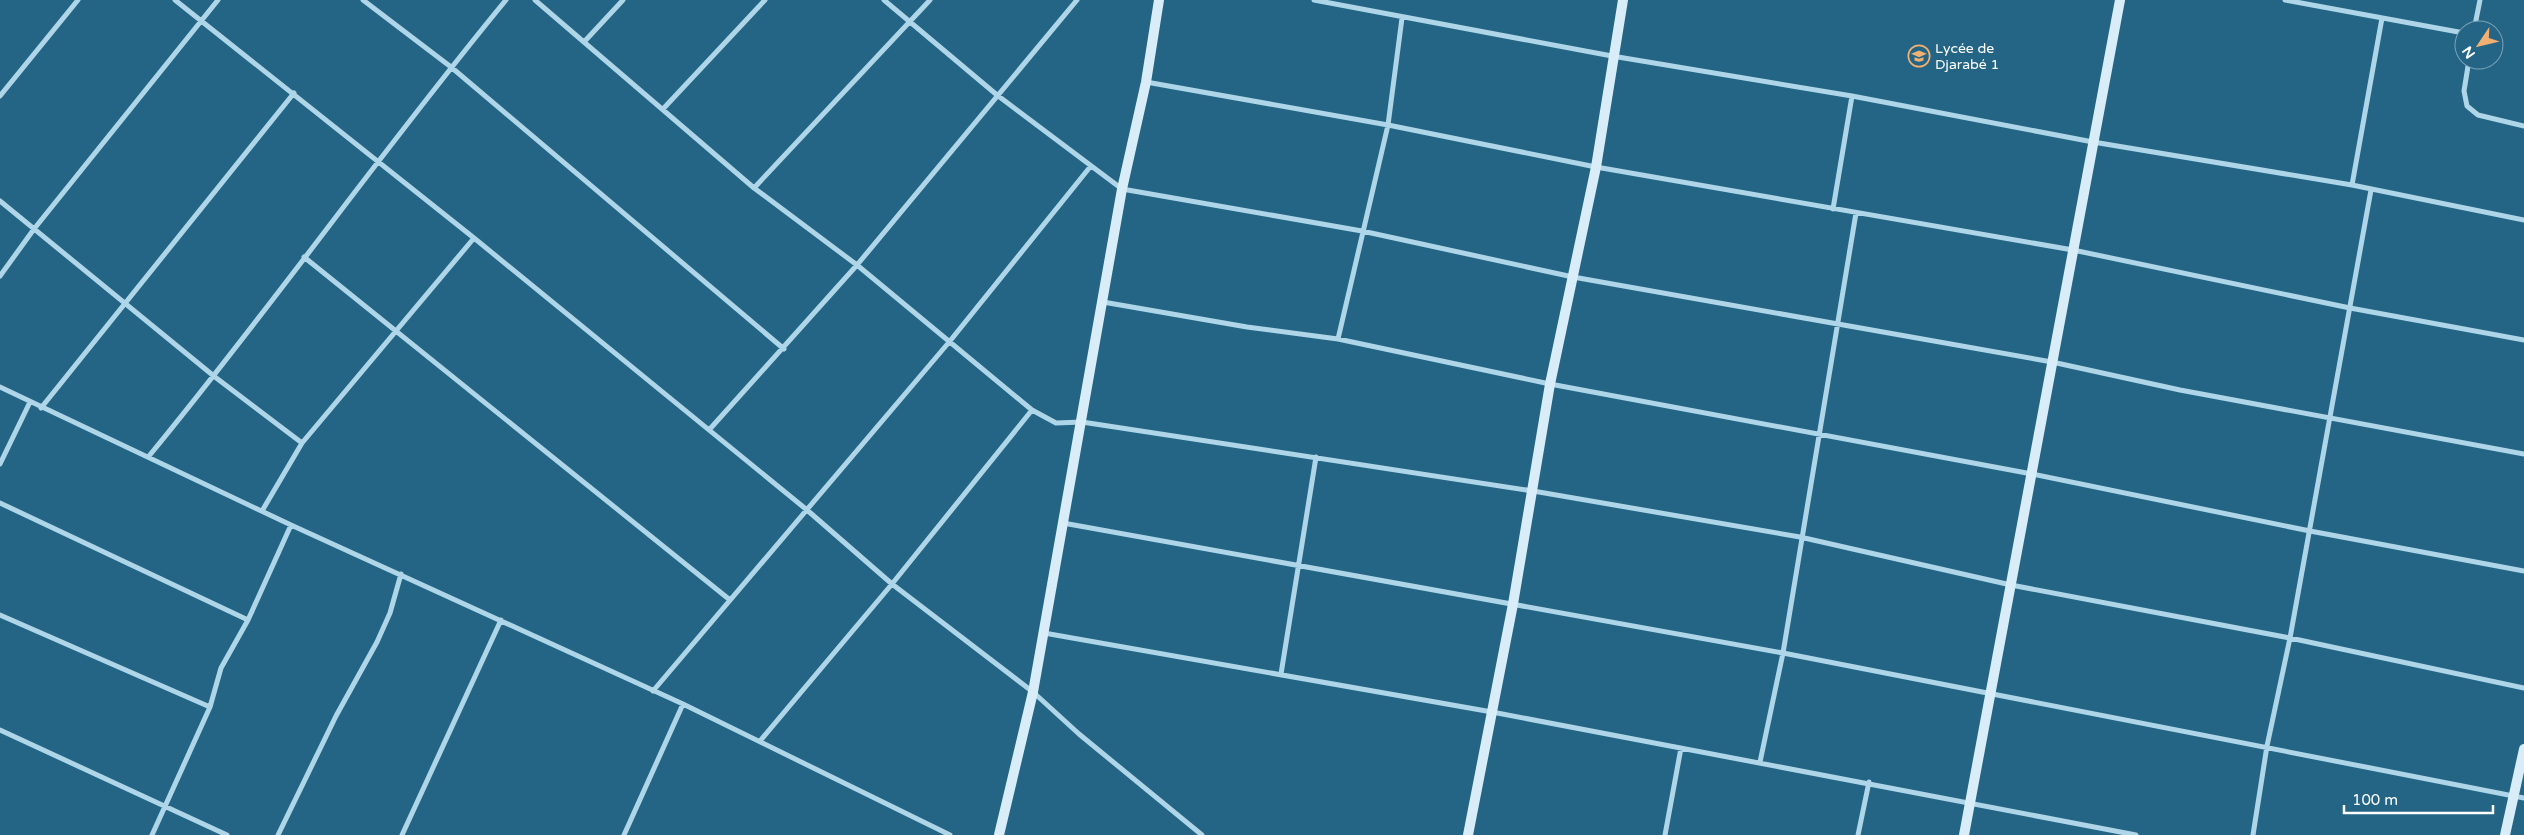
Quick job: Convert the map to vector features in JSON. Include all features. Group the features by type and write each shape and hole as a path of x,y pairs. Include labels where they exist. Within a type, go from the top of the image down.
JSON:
{"street":[{"path":"0,96 78,0"},
{"path":"175,0 294,93 710,430 807,510 892,584 1033,692 1079,734 1202,835"},
{"path":"0,276 34,229 218,0"},
{"path":"363,0 451,67 784,349"},
{"path":"149,456 215,377 378,161 506,0"},
{"path":"535,0 754,188 858,265 1032,410 1056,424 1082,422 1316,457 1533,491 1800,537 2011,585 2290,638 2524,688"},
{"path":"584,42 623,0"},
{"path":"663,110 765,0"},
{"path":"884,0 997,95 1090,167 1122,189 1362,232 1573,277 2052,362 2180,390 2524,454"},
{"path":"754,188 930,0"},
{"path":"710,430 858,265 1077,0"},
{"path":"999,835 1033,692 1122,189 1146,82 1159,0"},
{"path":"1314,0 1612,56 1852,96 2093,142 2352,186 2524,220"},
{"path":"1468,835 1513,604 1550,384 1596,167 1612,56 1623,0"},
{"path":"1964,835 2120,0"},
{"path":"2285,0 2454,31"},
{"path":"2476,20 2480,0"},
{"path":"1338,339 1388,125 1402,18"},
{"path":"2352,186 2382,18"},
{"path":"2467,70 2464,91 2467,106 2478,115 2524,126"},
{"path":"1146,82 1388,125 1596,167 2073,250 2350,308 2524,340"},
{"path":"40,408 294,93"},
{"path":"1833,208 1852,96"},
{"path":"653,691 950,341 1090,167"},
{"path":"2253,835 2267,746 2290,638 2371,190"},
{"path":"0,201 215,377 302,443"},
{"path":"1760,762 1783,653 1800,537 1856,213"},
{"path":"262,511 302,443 474,238"},
{"path":"304,257 730,600"},
{"path":"1103,302 1247,327 1338,339 1550,384 2032,474 2310,531 2524,571"},
{"path":"0,386 40,408 149,456 291,525 683,704 950,835"},
{"path":"0,464 30,402"},
{"path":"760,741 892,584 1032,410"},
{"path":"1281,674 1316,457"},
{"path":"0,503 248,620"},
{"path":"1062,523 1298,564 1783,653 1990,695 2267,746 2519,797"},
{"path":"152,835 210,707 221,668 248,620 291,525"},
{"path":"278,835 336,716 377,642 390,613 401,574"},
{"path":"0,615 210,707"},
{"path":"402,835 501,620"},
{"path":"1044,633 1492,712 1869,782 2136,835"},
{"path":"624,835 683,704"},
{"path":"0,730 227,835"},
{"path":"1664,835 1681,748"},
{"path":"2506,835 2519,797 2524,749"},
{"path":"1858,835 1869,782"}],"place":[{"name":"Lycée de Djarabé 1","path":"1919,56"}]}
